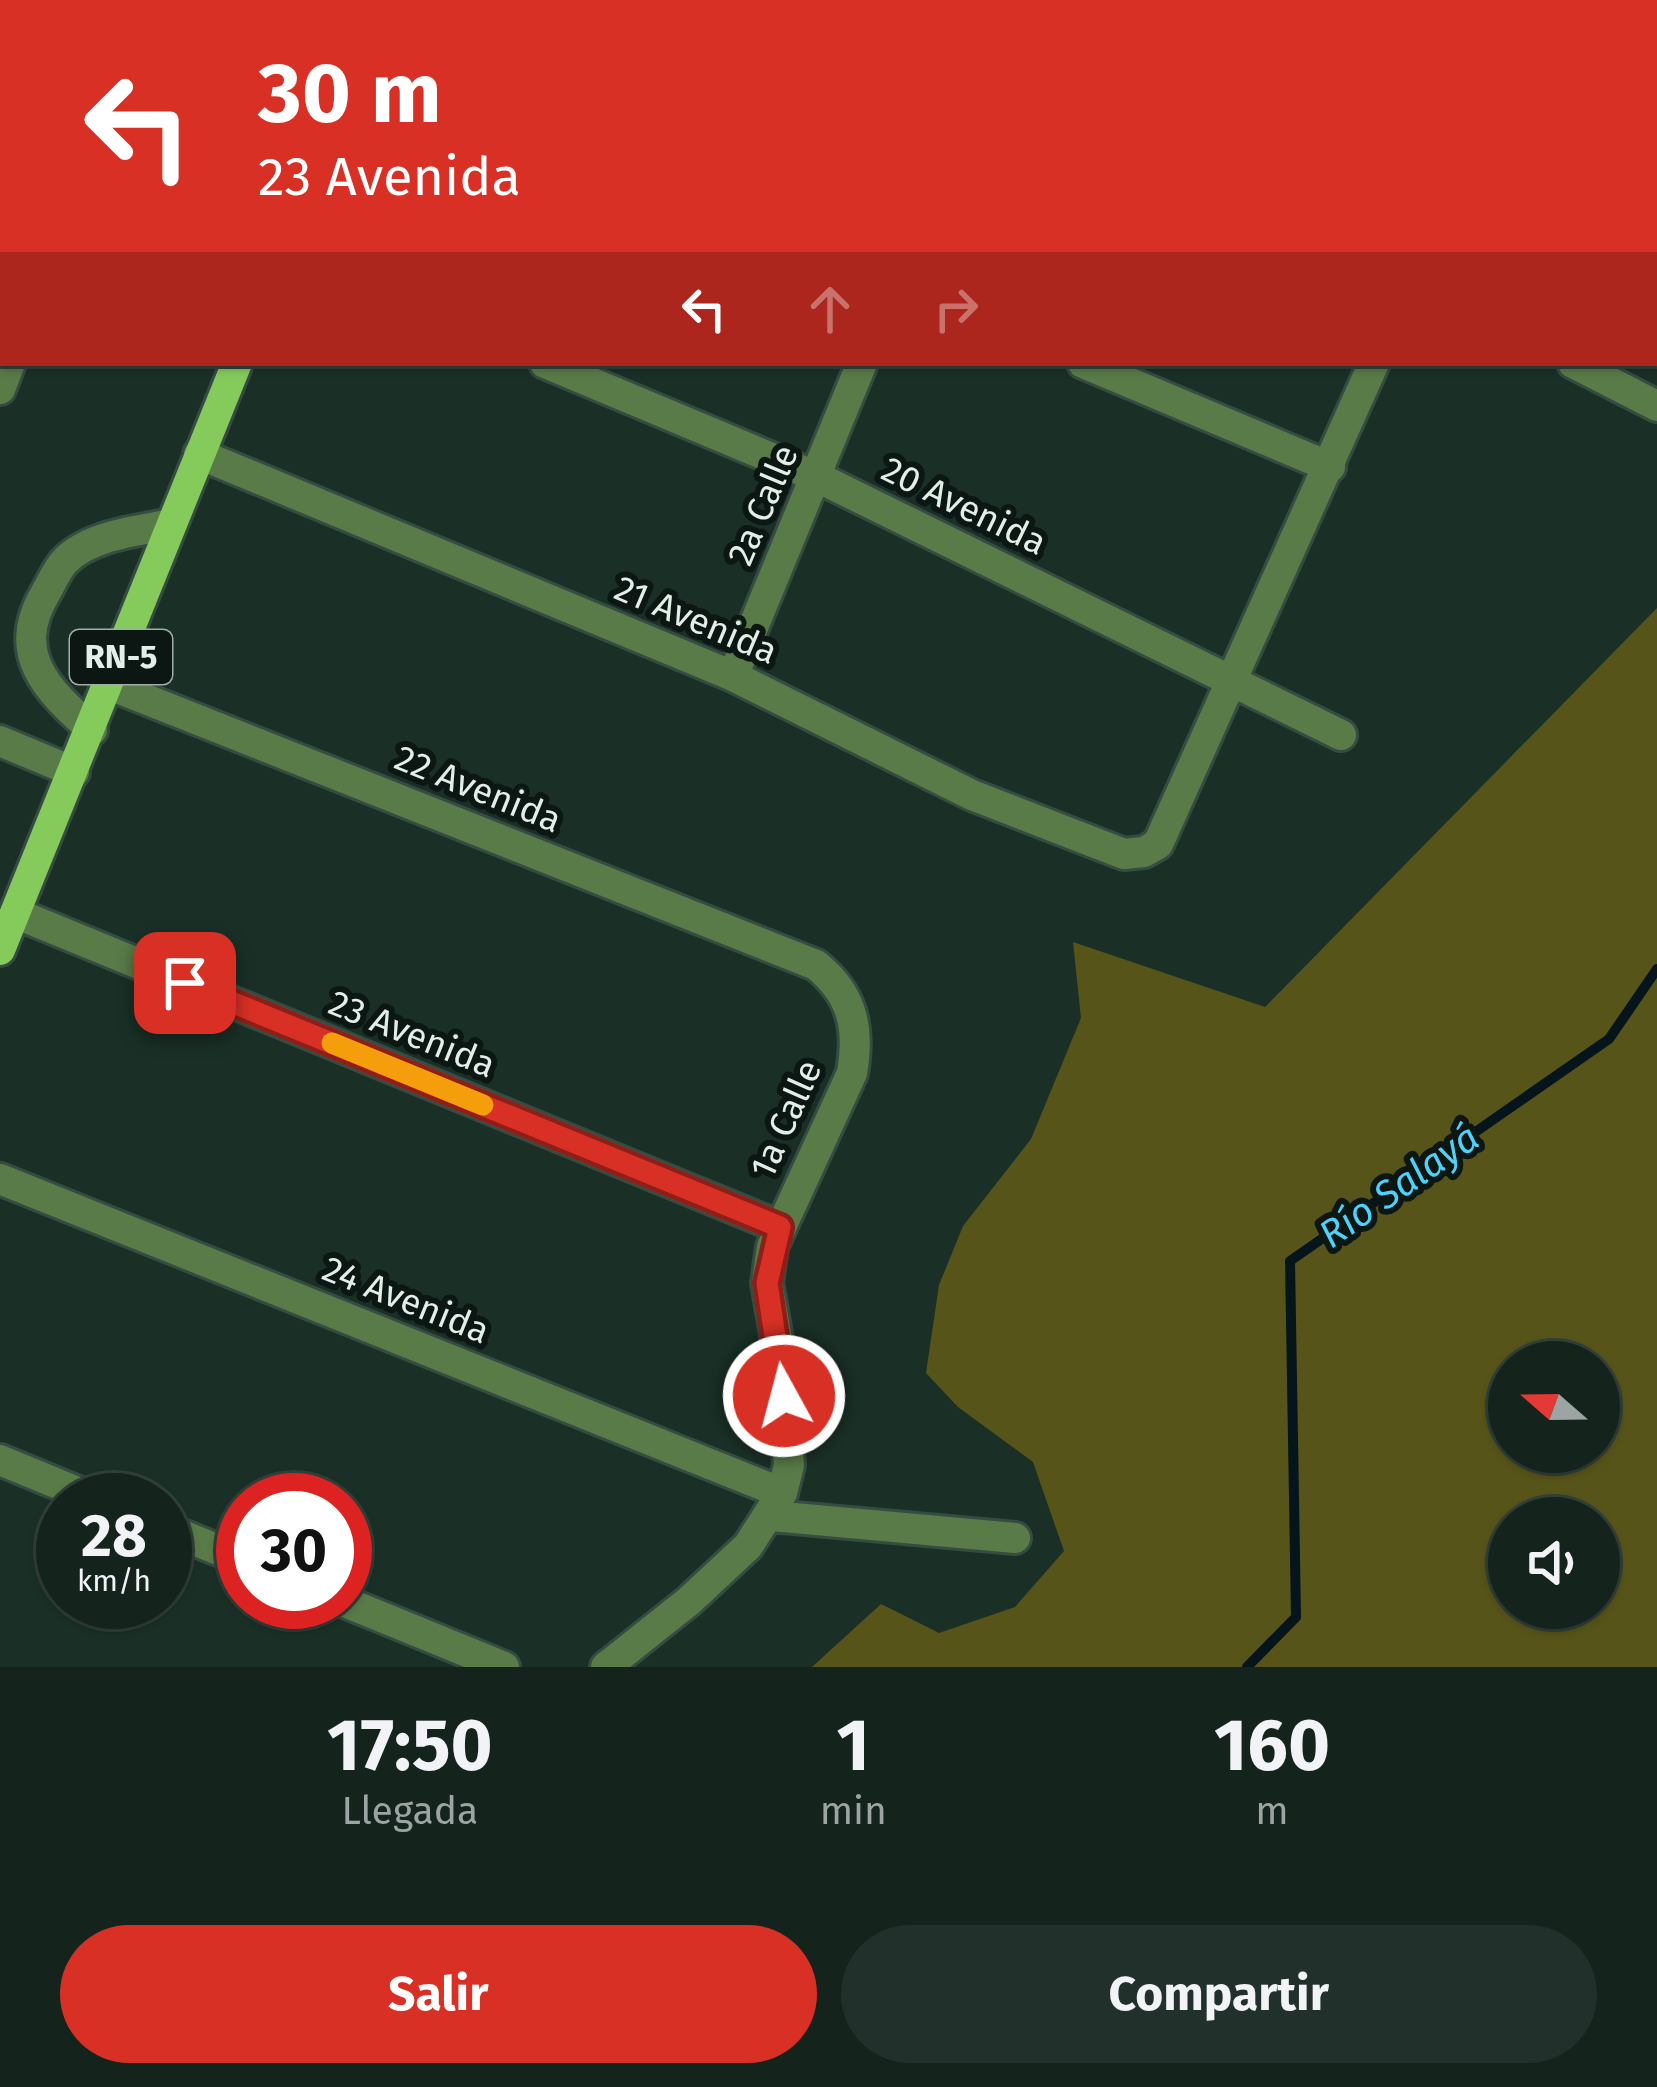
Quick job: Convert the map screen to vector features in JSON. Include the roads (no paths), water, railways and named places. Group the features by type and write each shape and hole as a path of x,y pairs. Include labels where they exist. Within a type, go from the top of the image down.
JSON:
{"main road":[{"name":"RN-5","path":"0,950 236,366"}],"street":[{"name":"20 Avenida","path":"552,366 817,476 1341,735"},
{"name":"2a Calle","path":"733,676 861,366"},
{"path":"1090,366 1330,467"},
{"path":"1230,682 1373,366"},
{"path":"1579,366 1657,406"},
{"name":"21 Avenida","path":"199,454 733,676 972,795 1124,854 1144,852 1158,844 1230,682"},
{"path":"92,730 53,696 38,667 28,643 34,614 65,560 111,536 172,524"},
{"name":"22 Avenida","path":"110,685 816,965"},
{"path":"0,741 74,772"},
{"name":"23 Avenida","path":"15,914 780,1227"},
{"name":"1a Calle","path":"777,1505 789,1465 781,1362 767,1283 780,1227 852,1073 856,1048 852,1016 839,984 816,965"},
{"name":"24 Avenida","path":"0,1179 777,1505 1015,1538"},
{"path":"0,1460 36,1475"},
{"path":"605,1667 689,1601 748,1546 777,1505"},
{"path":"372,1613 504,1667"}],"waterway":[{"name":"Río Salayá","path":"1247,1667 1296,1617 1290,1261 1609,1039 1657,969"}]}
